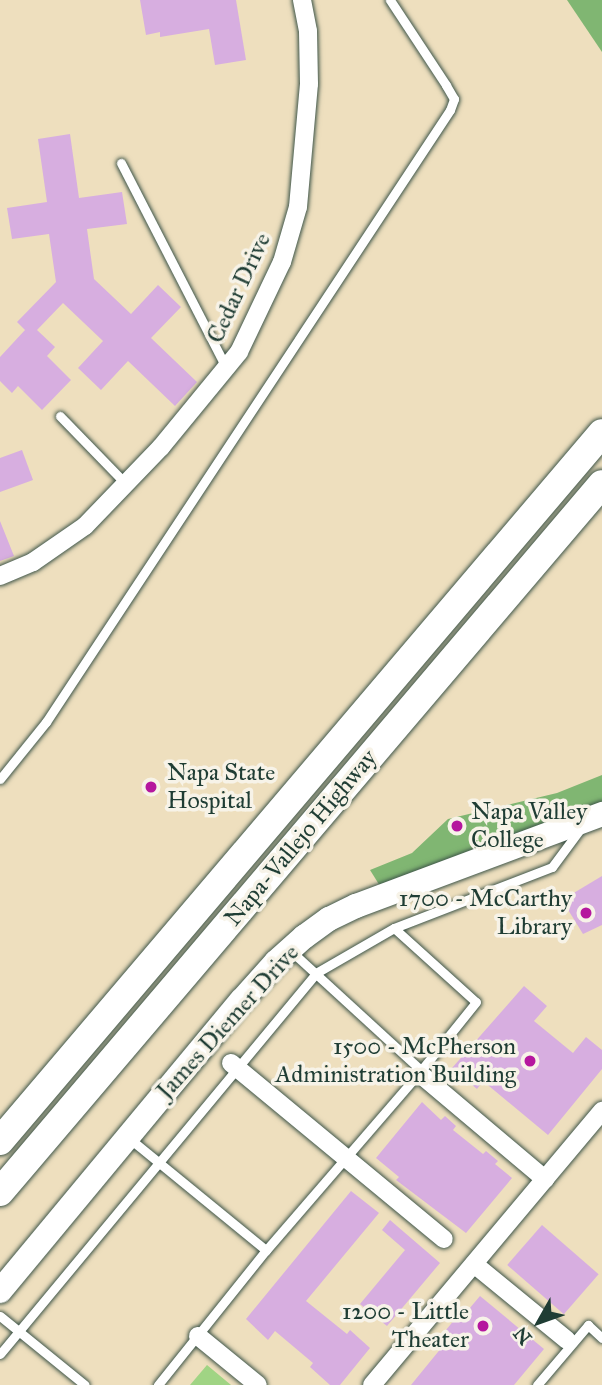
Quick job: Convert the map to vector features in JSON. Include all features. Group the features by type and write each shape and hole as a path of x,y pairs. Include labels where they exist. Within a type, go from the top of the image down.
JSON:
{"main road":[{"name":"Napa-Vallejo Highway","path":"0,1141 602,433"},
{"name":"Napa-Vallejo Highway","path":"0,1192 602,484"}],"street":[{"name":"Cedar Drive","path":"0,576 33,562 69,539 98,514 227,368 263,305 282,262 298,207 309,84 308,31 302,0"},
{"name":"James Diemer Drive","path":"0,1291 254,986 289,950 329,919 355,906 594,817"},
{"path":"234,1065 444,1239"},
{"path":"420,1072 545,1179"},
{"path":"372,1385 602,1111"},
{"path":"474,1264 567,1340"},
{"path":"198,1336 258,1385"}],"lane":[{"path":"0,779 46,722 450,110 454,99 390,0"},
{"path":"121,163 227,368"},
{"path":"60,416 126,484"},
{"path":"0,1354 234,1065 316,973 394,928 552,867 594,817"},
{"path":"158,1385 267,1250 420,1072 476,1002 394,928"},
{"path":"289,950 420,1072"},
{"path":"128,1137 267,1250"},
{"path":"0,1316 85,1385"},
{"path":"537,1385 587,1325 602,1338"}],"green space":[{"path":"567,0 602,0 602,52"},
{"path":"602,775 602,814 385,894 370,870 412,853 448,819 557,793"},
{"path":"207,1365 231,1385 190,1385"}],"building":[{"path":"140,0 236,0 246,60 215,65 209,29 160,37 160,32 146,35"},
{"path":"70,134 79,198 122,192 127,224 87,229 94,279 131,314 158,285 181,307 151,338 197,382 175,406 128,361 101,390 78,368 103,341 63,303 37,330 55,347 47,356 71,380 42,410 18,386 12,393 0,381 0,357 25,330 17,322 56,282 49,234 12,239 7,208 47,202 38,139"},
{"path":"22,450 33,480 0,492 0,458"},
{"path":"0,521 14,556 0,561"},
{"name":"1700 - McCarthy Library","path":"602,876 602,925 583,934 562,900"},
{"name":"1500 - McPherson Administration Building","path":"524,986 547,1006 534,1021 573,1053 586,1037 602,1050 602,1069 548,1135 483,1081 477,1089 452,1068"},
{"path":"422,1102 441,1120 445,1116 456,1126 453,1130 483,1154 486,1151 498,1161 495,1164 512,1178 466,1233 396,1180 399,1177 376,1158"},
{"path":"351,1191 379,1213 306,1301 347,1334 350,1330 370,1348 340,1385 330,1385 310,1367 313,1363 275,1331 268,1340 246,1319"},
{"path":"390,1220 440,1263 387,1326 360,1304 405,1250 382,1230"},
{"path":"542,1225 599,1274 564,1314 507,1265"},
{"name":"1200 - Little Theater","path":"480,1296 544,1349 514,1385 411,1385 442,1347 436,1342 465,1307 469,1309"}],"place":[{"name":"Napa State Hospital","path":"151,787"},
{"name":"Napa Valley College","path":"457,826"},
{"name":"1700 - McCarthy Library","path":"586,913"},
{"name":"1500 - McPherson Administration Building","path":"530,1061"},
{"name":"1200 - Little Theater","path":"483,1326"}]}
